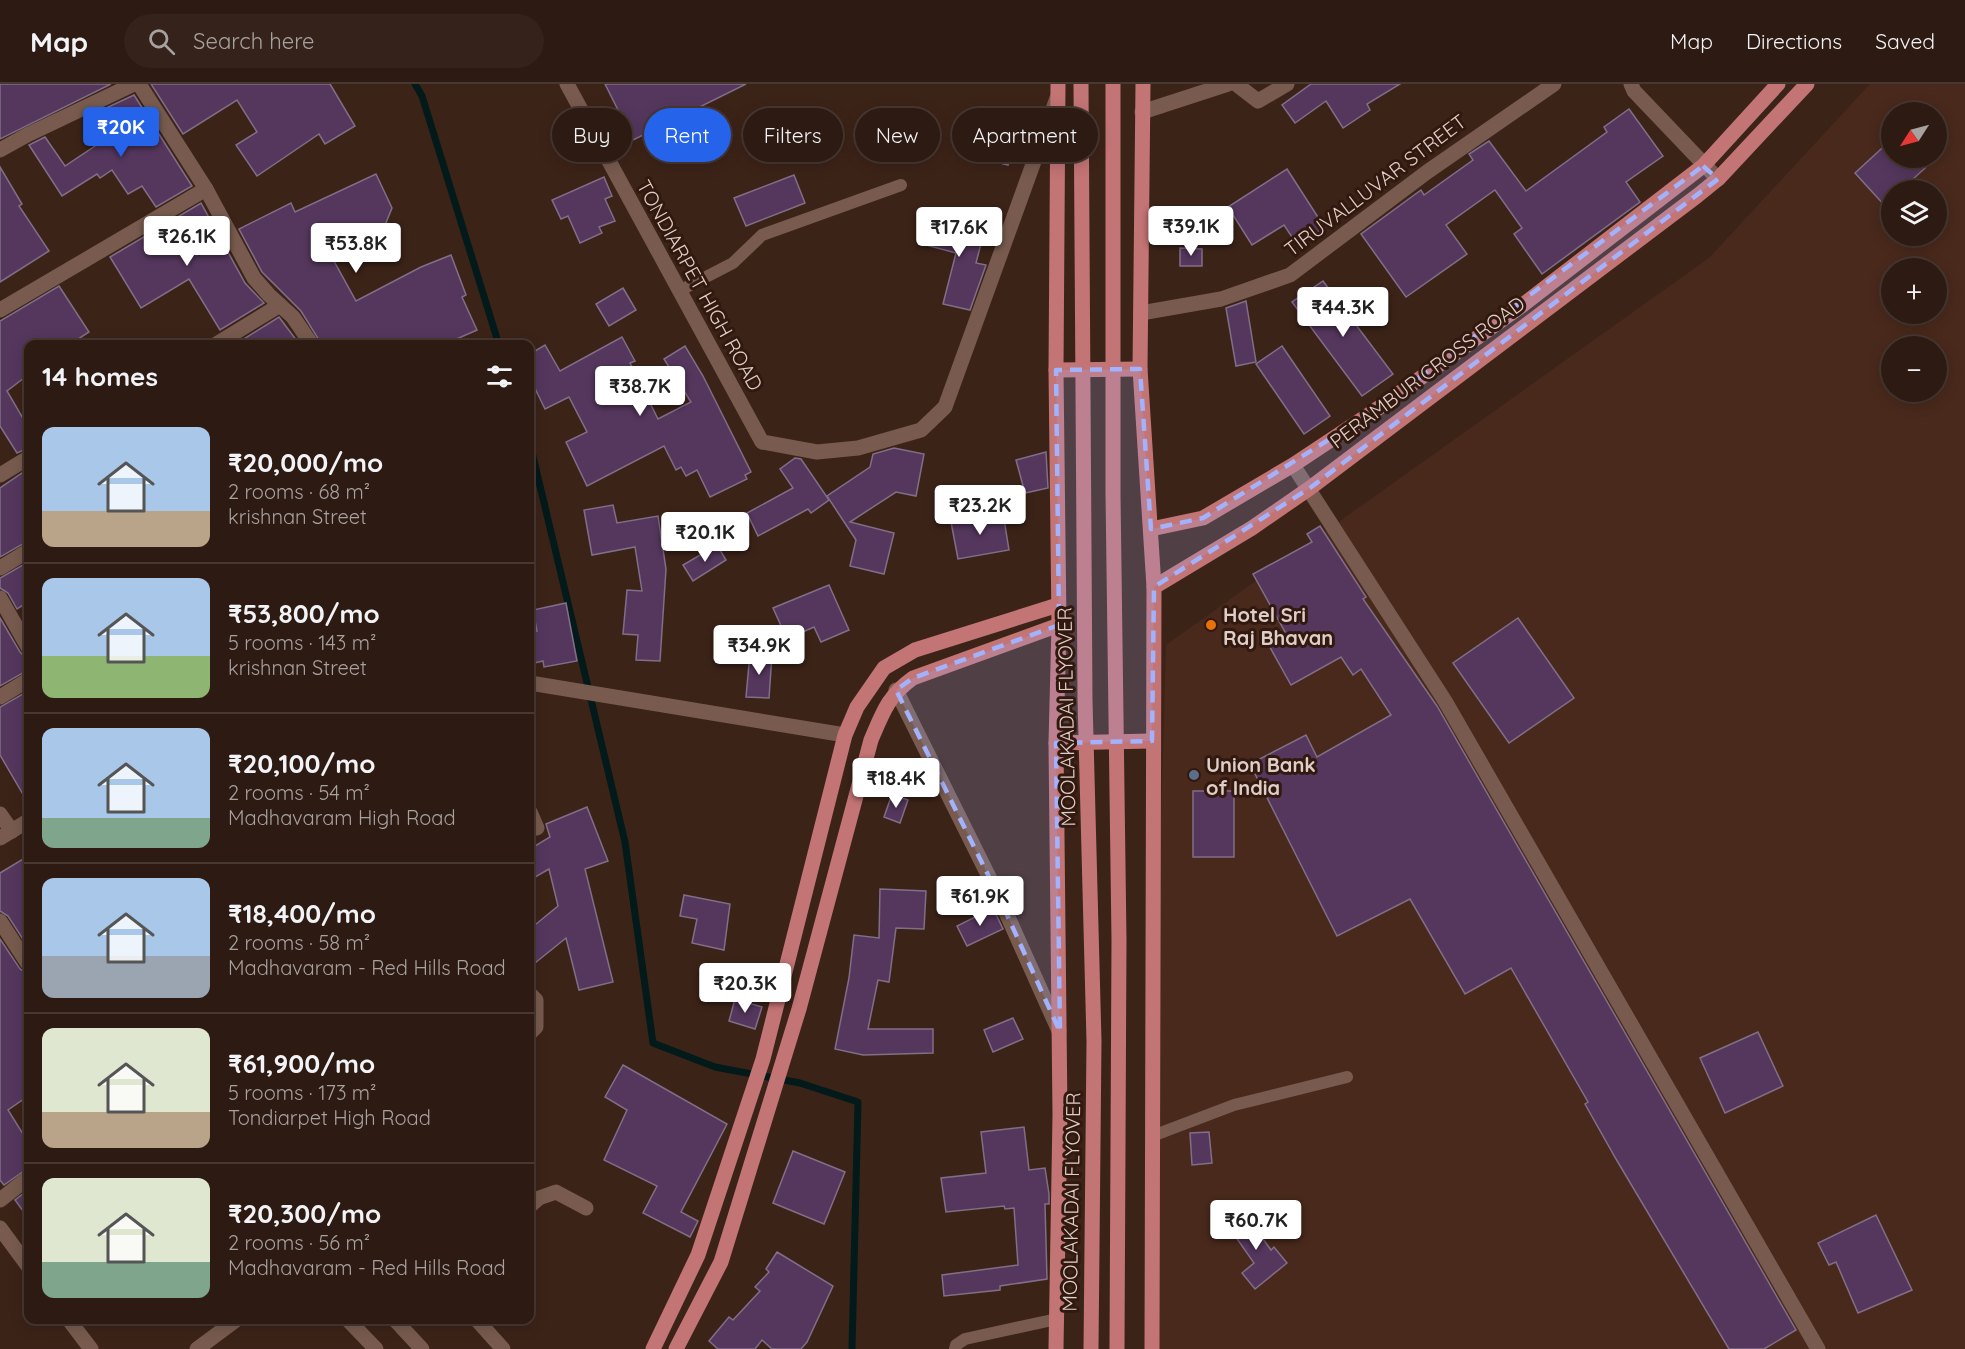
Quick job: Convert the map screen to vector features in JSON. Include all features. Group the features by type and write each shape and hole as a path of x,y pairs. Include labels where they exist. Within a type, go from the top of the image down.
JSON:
{"main road":[{"name":"MOOLAKADAI FLYOVER","path":"1082,84 1085,700 1094,1041 1091,1349"},
{"path":"1113,84 1113,494 1119,940 1117,1349"},
{"path":"1143,84 1140,369 1154,587 1152,741 1155,798 1155,1135 1152,1349"},
{"name":"PERAMBUR CROSS ROAD","path":"1150,529 1203,518 1293,465 1520,307 1703,166 1778,84"},
{"name":"PERAMBUR CROSS ROAD","path":"1154,587 1252,528 1310,488 1718,179 1807,84"},
{"path":"1056,1349 1060,1032 1056,743 1059,625 1056,369 1058,88"},
{"path":"1056,369 1140,369"},
{"path":"653,1349 698,1255 763,1059 845,735 856,707 884,668 915,651 1058,605"},
{"path":"676,1349 721,1263 770,1106 871,740 889,699 896,690 913,678 1059,625"},
{"path":"1056,743 1152,741"}],"street":[{"path":"0,150 134,84"},
{"path":"139,84 206,189 254,278 293,316 309,340"},
{"name":"TONDIARPET HIGH ROAD","path":"567,84 762,442 817,452 858,448 921,430 945,407 1058,88"},
{"path":"1142,112 1228,84"},
{"path":"1236,84 1258,101 1287,84"},
{"name":"TIRUVALLUVAR STREET","path":"1141,312 1221,299 1290,275 1427,172 1554,84"},
{"path":"1618,84 1633,88 1703,166 1718,179"},
{"path":"0,310 206,189"},
{"path":"223,340 280,305"},
{"path":"0,475 24,460"},
{"path":"1293,465 1310,488 1457,722 1812,1347"},
{"path":"0,568 24,553"},
{"path":"0,598 24,639"},
{"path":"0,698 24,683"},
{"path":"534,684 845,735"},
{"path":"896,690 999,897 1060,1032"},
{"path":"0,814 6,835 24,824"},
{"path":"534,821 537,828"},
{"path":"0,921 24,958"},
{"path":"534,998 536,1000 536,1027 534,1029"},
{"path":"0,1200 24,1181"},
{"path":"534,1202 539,1198 556,1192 586,1208"},
{"path":"0,1228 24,1261"},
{"path":"72,1324 91,1349"},
{"path":"197,1349 231,1324"},
{"path":"352,1324 376,1349"},
{"path":"399,1324 422,1349"},
{"path":"481,1324 503,1349"}],"lane":[{"path":"679,291 733,263 762,235 901,185"},
{"path":"1155,1135 1234,1105 1347,1077"},
{"path":"955,1349 965,1339 1057,1319"}],"highlighted area":[{"path":"1703,166 1718,179 1310,488 1154,587 1152,741 1056,743 1060,1032 999,897 896,690 913,678 1059,625 1056,370 1140,369 1151,529 1203,518 1370,414"}],"shaded area":[{"path":"1870,84 1965,84 1965,1349 1146,1349 1166,645 1709,258"}],"building":[{"path":"0,84 111,84 0,139"},
{"path":"151,84 330,84 355,126 325,144 319,134 257,176 236,145 257,132 237,100 183,134"},
{"path":"605,84 746,84 698,108 644,108 644,135 633,140 632,108 617,108"},
{"path":"1311,84 1400,84 1367,104 1370,110 1343,128 1326,101 1295,123 1282,105"},
{"path":"134,95 192,186 156,207 142,186 128,194 112,170 100,178 97,174 62,196 29,145 45,137 65,166 119,130 106,108"},
{"path":"1629,109 1663,156 1626,182 1640,202 1542,274 1514,234 1522,228 1495,190 1446,225 1467,254 1406,297 1361,234 1421,190 1424,195 1473,160 1469,154 1489,141 1526,191 1607,132 1604,127"},
{"path":"1881,149 1881,168 1925,168 1912,180 1881,180 1881,202 1855,173"},
{"path":"0,167 22,204 19,206 49,251 0,282"},
{"path":"1287,169 1325,228 1298,246 1284,225 1252,245 1228,207"},
{"path":"376,174 392,208 379,240 334,261 356,301 421,267 451,255 466,295 462,297 477,330 454,340 319,340 301,311 262,272 239,229 291,203 295,212"},
{"path":"794,175 805,203 746,226 734,198"},
{"path":"604,177 612,196 605,199 615,221 599,227 602,233 580,243 568,216 561,219 552,200"},
{"path":"201,203 245,283 264,303 220,330 189,279 141,308 110,257"},
{"path":"934,215 985,228 976,263 986,265 970,310 943,304 956,253 926,245"},
{"path":"1180,248 1202,249 1202,266 1180,266"},
{"path":"1323,281 1393,374 1362,396 1292,302"},
{"path":"59,286 89,332 77,340 24,340 24,378 7,391 24,420 24,450 17,453 0,426 0,321"},
{"path":"623,288 636,310 609,326 596,304"},
{"path":"1246,301 1256,362 1236,366 1226,308"},
{"path":"279,317 296,340 242,340"},
{"path":"622,337 635,361 630,363 658,419 691,402 664,359 685,346 703,376 751,472 745,475 747,479 710,497 697,470 686,476 681,467 676,470 664,446 587,486 566,442 587,432 569,397 545,409 534,386 534,352 545,345 560,371"},
{"path":"1282,346 1330,416 1304,434 1256,364"},
{"path":"894,448 924,454 916,496 896,492 850,522 894,533 884,574 850,566 856,540 827,496 870,467 873,454"},
{"path":"1046,452 1048,488 1025,493 1016,460"},
{"path":"795,458 801,459 829,500 811,513 808,509 758,536 747,513 793,488 780,469"},
{"path":"24,472 24,543 0,557 0,488"},
{"path":"613,505 617,523 658,516 666,569 660,661 636,660 638,635 623,634 627,590 642,591 635,547 592,555 584,510"},
{"path":"1003,513 1009,550 958,559 951,522"},
{"path":"1320,526 1366,597 1363,599 1437,706 1796,1330 1764,1349 1729,1349 1616,1159 1585,1104 1588,1102 1511,968 1465,994 1410,899 1337,936 1250,764 1306,735 1317,757 1391,715 1361,669 1353,675 1341,657 1291,685 1267,642 1285,632 1253,574 1312,542 1307,534"},
{"path":"717,545 726,560 693,581 683,565"},
{"path":"24,564 24,605 17,609 8,593 0,588 0,578"},
{"path":"829,585 849,630 821,642 814,627 787,639 773,608"},
{"path":"566,603 577,661 544,667 543,661 534,663 534,631 537,631 534,610"},
{"path":"0,618 24,656 24,672 0,686"},
{"path":"1518,618 1574,698 1509,743 1453,663"},
{"path":"750,653 772,655 769,698 746,697"},
{"path":"24,693 24,796 0,755 0,707"},
{"path":"1193,791 1234,791 1234,857 1193,857"},
{"path":"892,794 908,800 900,823 884,817"},
{"path":"587,807 608,861 585,869 613,982 579,990 566,938 534,964 534,926 558,906 549,869 534,878 534,847 550,837 546,824"},
{"path":"24,858 24,941 8,916 0,911 0,873"},
{"path":"880,889 926,891 924,929 896,928 889,982 878,980 868,1029 933,1029 933,1053 863,1055 835,1049 849,978 854,935 879,938"},
{"path":"684,895 730,904 724,950 692,943 697,919 680,916"},
{"path":"993,908 1003,929 967,946 957,926"},
{"path":"0,939 24,972 24,1099 8,1110 24,1136 24,1171 4,1185 0,1180"},
{"path":"735,999 762,1007 755,1029 729,1021"},
{"path":"1013,1018 1023,1039 993,1052 984,1030"},
{"path":"1758,1032 1783,1086 1725,1113 1700,1058"},
{"path":"623,1065 727,1124 681,1212 698,1221 690,1237 643,1213 657,1186 604,1160 627,1110 605,1097"},
{"path":"1024,1127 1029,1170 1045,1168 1049,1194 1049,1204 1045,1204 1047,1279 1000,1286 1000,1290 944,1296 942,1275 1018,1265 1014,1208 1005,1209 1004,1206 946,1212 941,1178 986,1173 981,1132"},
{"path":"1209,1132 1212,1163 1192,1165 1190,1133"},
{"path":"793,1151 845,1172 824,1224 773,1203"},
{"path":"24,1193 24,1212 15,1200"},
{"path":"1243,1211 1271,1250 1274,1247 1287,1263 1255,1289 1242,1273 1254,1263 1226,1223"},
{"path":"1876,1215 1912,1290 1858,1313 1836,1262 1829,1265 1818,1243"},
{"path":"777,1252 833,1286 807,1342 801,1349 772,1349 762,1340 755,1349 718,1349 709,1341 729,1317 733,1320 760,1291 755,1287 769,1272 766,1269"}],"waterway":[{"path":"415,84 422,96 497,340"},
{"path":"534,461 625,842 653,1043 715,1067 800,1083 858,1102 852,1349"}],"place":[{"name":"Hotel Sri Raj Bhavan","path":"1211,625"},
{"name":"Union Bank of India","path":"1194,775"}]}
